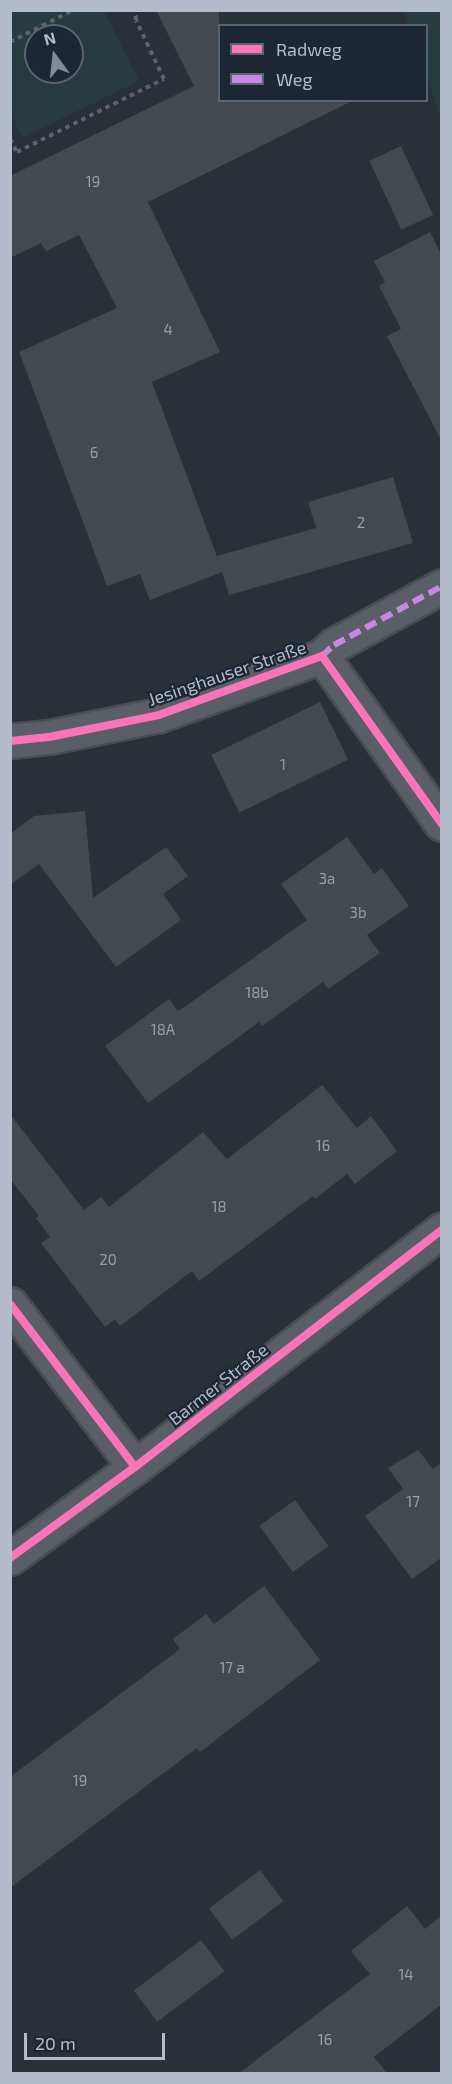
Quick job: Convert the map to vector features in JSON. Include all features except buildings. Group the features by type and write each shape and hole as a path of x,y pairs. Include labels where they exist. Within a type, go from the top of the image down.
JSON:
{"street":[{"name":"Jesinghauser Straße","path":"10,741 49,737 159,715 322,656 334,645 441,586"},
{"name":"Jesinghauser Straße","path":"322,656 441,824"},
{"name":"Barmer Straße","path":"10,1558 135,1467 441,1230"},
{"path":"10,1304 135,1467"}],"path":[{"path":"10,42 73,10"},
{"path":"10,139 17,152 164,79 135,20 135,10"}],"green space":[{"path":"11,10 104,11 139,81 22,138 11,114"},
{"path":"404,11 441,11 441,118 428,80 428,24 409,24"}],"marked path":[{"path":"322,656 334,645 442,586"}],"cycle path":[{"path":"10,741 49,737 159,715 322,656 442,824"},
{"path":"10,1558 135,1467 442,1230"},
{"path":"10,1304 135,1467"}]}
